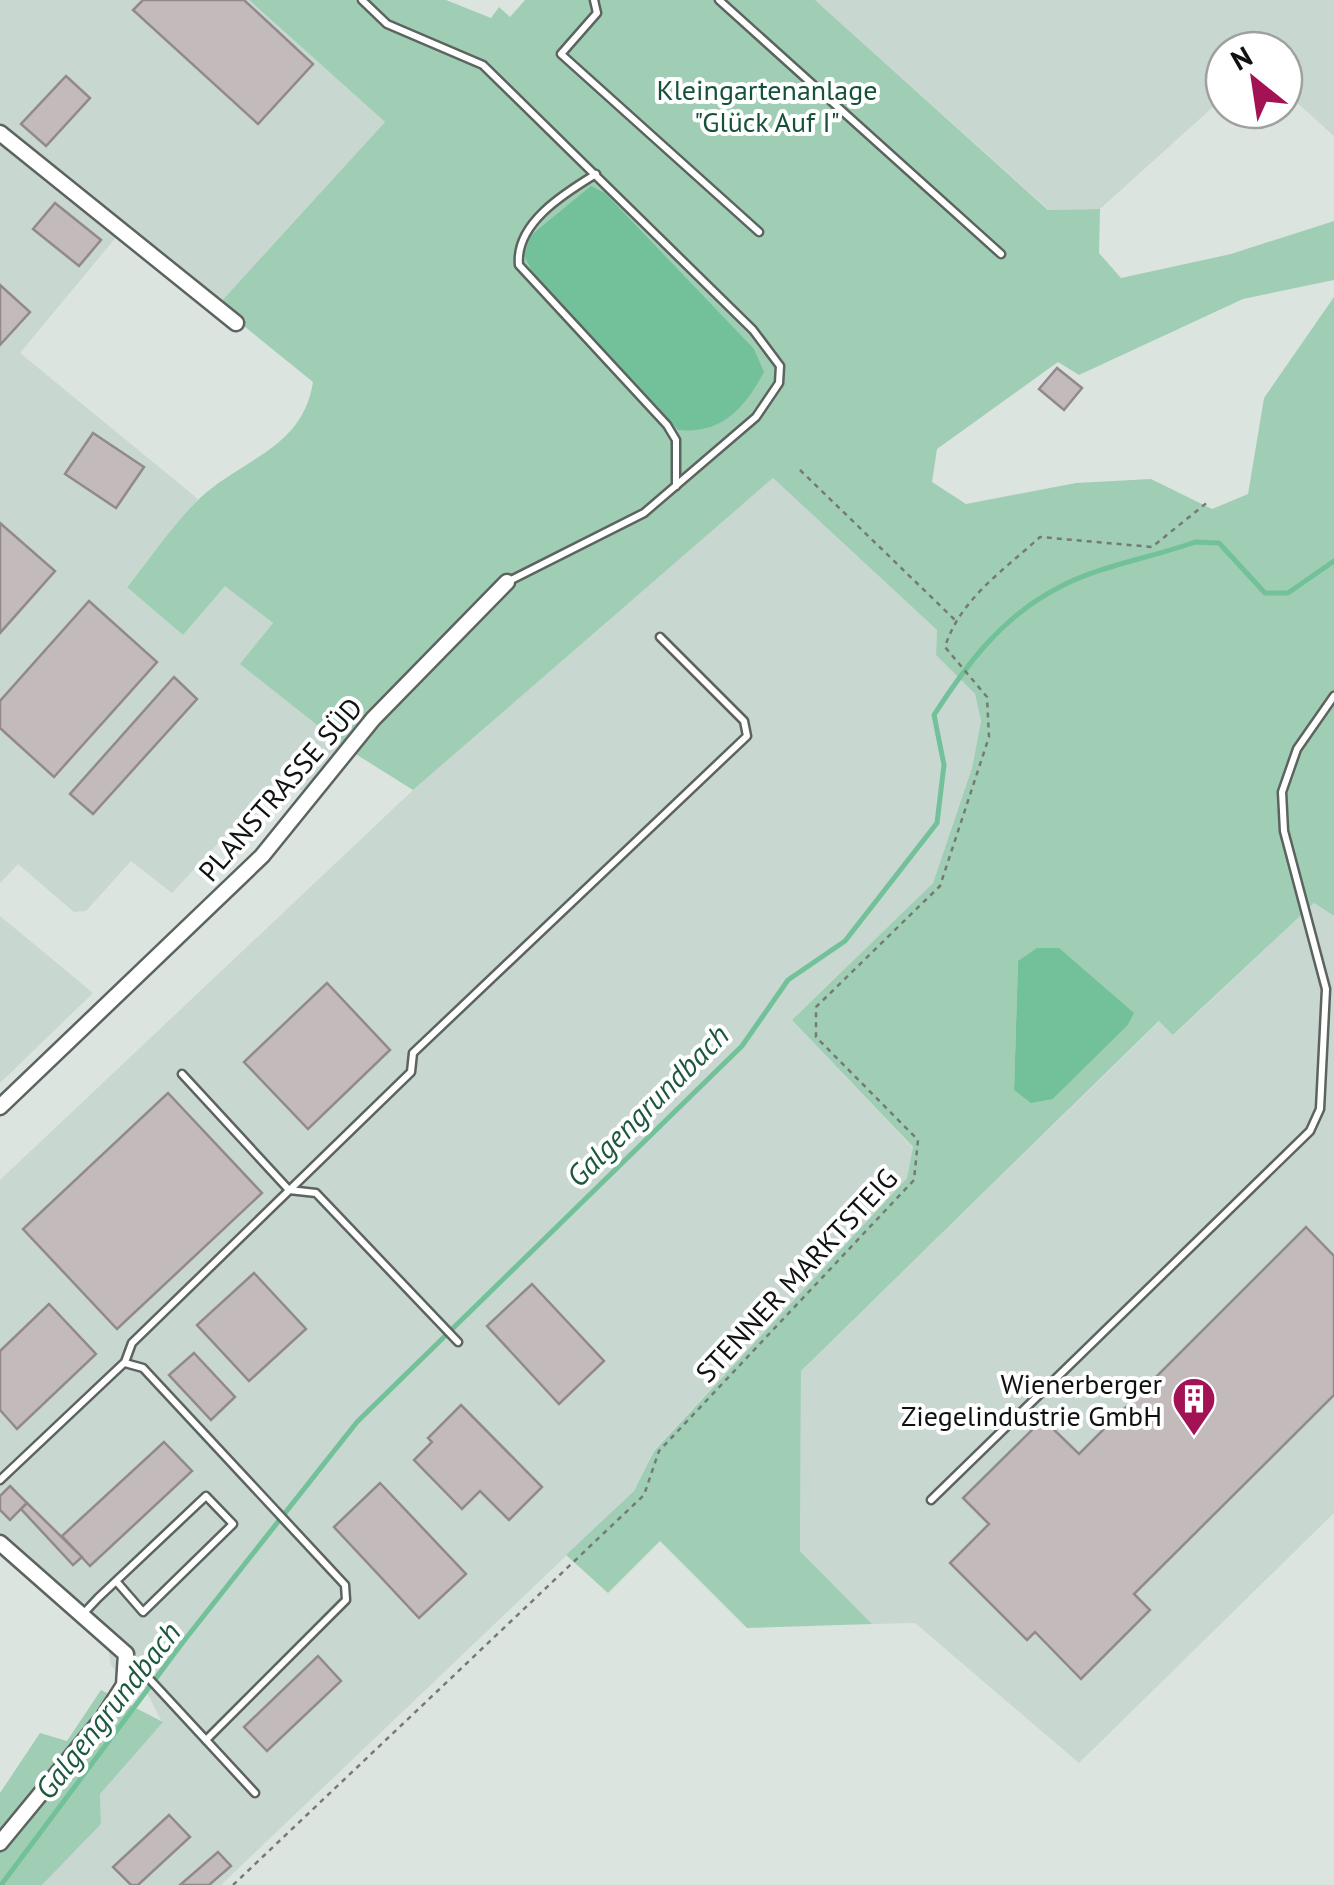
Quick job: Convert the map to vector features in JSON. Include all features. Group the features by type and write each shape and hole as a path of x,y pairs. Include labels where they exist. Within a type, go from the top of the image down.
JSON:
{"street":[{"path":"0,134 236,324"},
{"name":"PLANSTRASSE SÜD","path":"0,1107 262,856 372,718 508,582"},
{"path":"0,1543 126,1654 124,1685 103,1718 0,1843"}],"lane":[{"path":"362,0 387,24 483,65 754,330 780,366 780,383 771,399 644,513 508,582"},
{"path":"594,0 597,13 561,54 759,232"},
{"path":"719,0 1001,254"},
{"path":"596,174 526,228 517,246 519,265 667,426 676,440 676,487"},
{"path":"0,1480 125,1362 132,1343 411,1072 413,1053 747,736 744,721 660,637"},
{"path":"931,1500 1299,1142 1315,1120 1320,1109 1326,989 1284,830 1282,792 1297,749 1334,696"},
{"path":"182,1074 289,1190 316,1194 458,1342"},
{"path":"125,1362 142,1368 345,1585 346,1600 206,1740"},
{"path":"82,1615 116,1582 206,1496 233,1524 143,1612 116,1582"},
{"path":"126,1654 255,1792"}],"path":[{"path":"800,470 956,622 964,607 1040,537 1152,547 1209,501"},
{"name":"STENNER MARKTSTEIG","path":"233,1885 644,1495 659,1451 914,1180 918,1140 816,1037 816,1007 940,886 989,736 987,697 957,666 945,647 956,622"}],"shaded area":[{"path":"0,0 249,0 385,122 218,305 122,230 20,353 198,499 127,586 183,635 225,585 273,623 241,664 346,748 302,791 282,774 172,893 131,861 86,911 74,912 18,864 0,883"},
{"path":"815,0 1334,0 1334,136 1304,109 1304,30 1204,30 1204,115 1100,209 1049,210"},
{"path":"591,186 605,193 754,349 764,372 740,408 719,423 678,430 534,276 524,255 530,236"},
{"path":"773,478 937,630 936,655 975,694 981,721 972,768 933,883 792,1020 913,1148 907,1178 654,1450 634,1491 221,1885 42,1885 101,1824 100,1794 162,1722 143,1685 134,1692 111,1665 108,1648 0,1552 0,1180 413,790"},
{"name":"Wienerberger Ziegelindustrie GmbH","path":"1314,903 1334,916 1334,1513 1079,1763 915,1623 872,1624 800,1551 801,1371 1160,1021 1174,1035"},
{"path":"0,916 93,993 0,1083"},
{"path":"1037,948 1059,948 1134,1013 1128,1025 1053,1099 1031,1103 1014,1090 1018,961"}],"green space":[{"name":"Kleingartenanlage \"Glück Auf I\"","path":"249,0 446,0 491,18 499,7 510,17 525,0 815,0 1048,210 1100,209 1099,253 1121,278 1231,254 1334,221 1334,280 1243,299 1079,375 1058,362 937,449 932,482 966,504 1076,483 1151,479 1212,509 1248,494 1264,398 1334,297 1334,916 1314,903 1173,1035 1159,1021 801,1371 800,1551 872,1624 747,1628 660,1541 608,1593 566,1555 634,1491 654,1451 907,1178 913,1147 792,1020 933,883 972,768 981,721 975,694 936,655 937,630 773,478 413,790 346,748 240,664 273,623 225,586 183,635 127,587 197,501 283,439 307,405 313,382 218,305 385,122","holes":["1018,962 1133,1013 1128,1025 1053,1099 1014,1090"]},
{"path":"101,1690 163,1722 100,1794 101,1824 42,1885 0,1885 0,1793 40,1733 67,1741"}],"building":[{"path":"143,0 244,0 313,64 258,124 133,10"},
{"path":"66,76 90,98 46,146 21,124"},
{"path":"55,203 101,240 79,266 33,229"},
{"path":"0,285 30,312 0,345"},
{"path":"1057,368 1082,388 1064,410 1039,389"},
{"path":"93,433 144,467 116,508 65,474"},
{"path":"0,523 55,571 0,633"},
{"path":"89,601 157,662 54,777 0,728 0,701"},
{"path":"174,677 197,699 93,814 70,794"},
{"path":"327,983 390,1050 308,1129 244,1062"},
{"path":"168,1093 262,1193 117,1329 23,1229"},
{"name":"Wienerberger Ziegelindustrie GmbH","path":"1306,1227 1334,1256 1334,1395 1134,1594 1150,1610 1081,1679 1035,1632 1027,1640 950,1563 989,1524 963,1498 1043,1419 1079,1454"},
{"path":"254,1273 306,1329 249,1381 197,1325"},
{"path":"532,1284 604,1361 559,1404 487,1326"},
{"path":"49,1304 96,1354 17,1429 0,1410 0,1351"},
{"path":"194,1353 235,1397 211,1420 169,1375"},
{"path":"461,1405 542,1487 509,1520 480,1491 462,1509 414,1460 432,1442 428,1438"},
{"path":"164,1442 192,1471 90,1566 62,1536"},
{"path":"380,1483 466,1574 419,1618 334,1527"},
{"path":"10,1486 27,1503 10,1520 0,1510 0,1496"},
{"path":"27,1503 82,1557 73,1565 21,1509"},
{"path":"318,1656 341,1681 267,1751 244,1727"},
{"path":"169,1815 190,1837 138,1885 131,1885 113,1867"},
{"path":"218,1852 231,1866 209,1885 180,1885"}],"waterway":[{"name":"Galgengrundbach","path":"1,1885 183,1642 357,1422 742,1046 788,980 845,941 937,823 944,765 934,715 973,660 1002,628 1036,601 1072,581 1195,542 1219,543 1265,593 1288,593 1334,561"}],"place":[{"name":"Wienerberger Ziegelindustrie GmbH","path":"1194,1437"}]}
